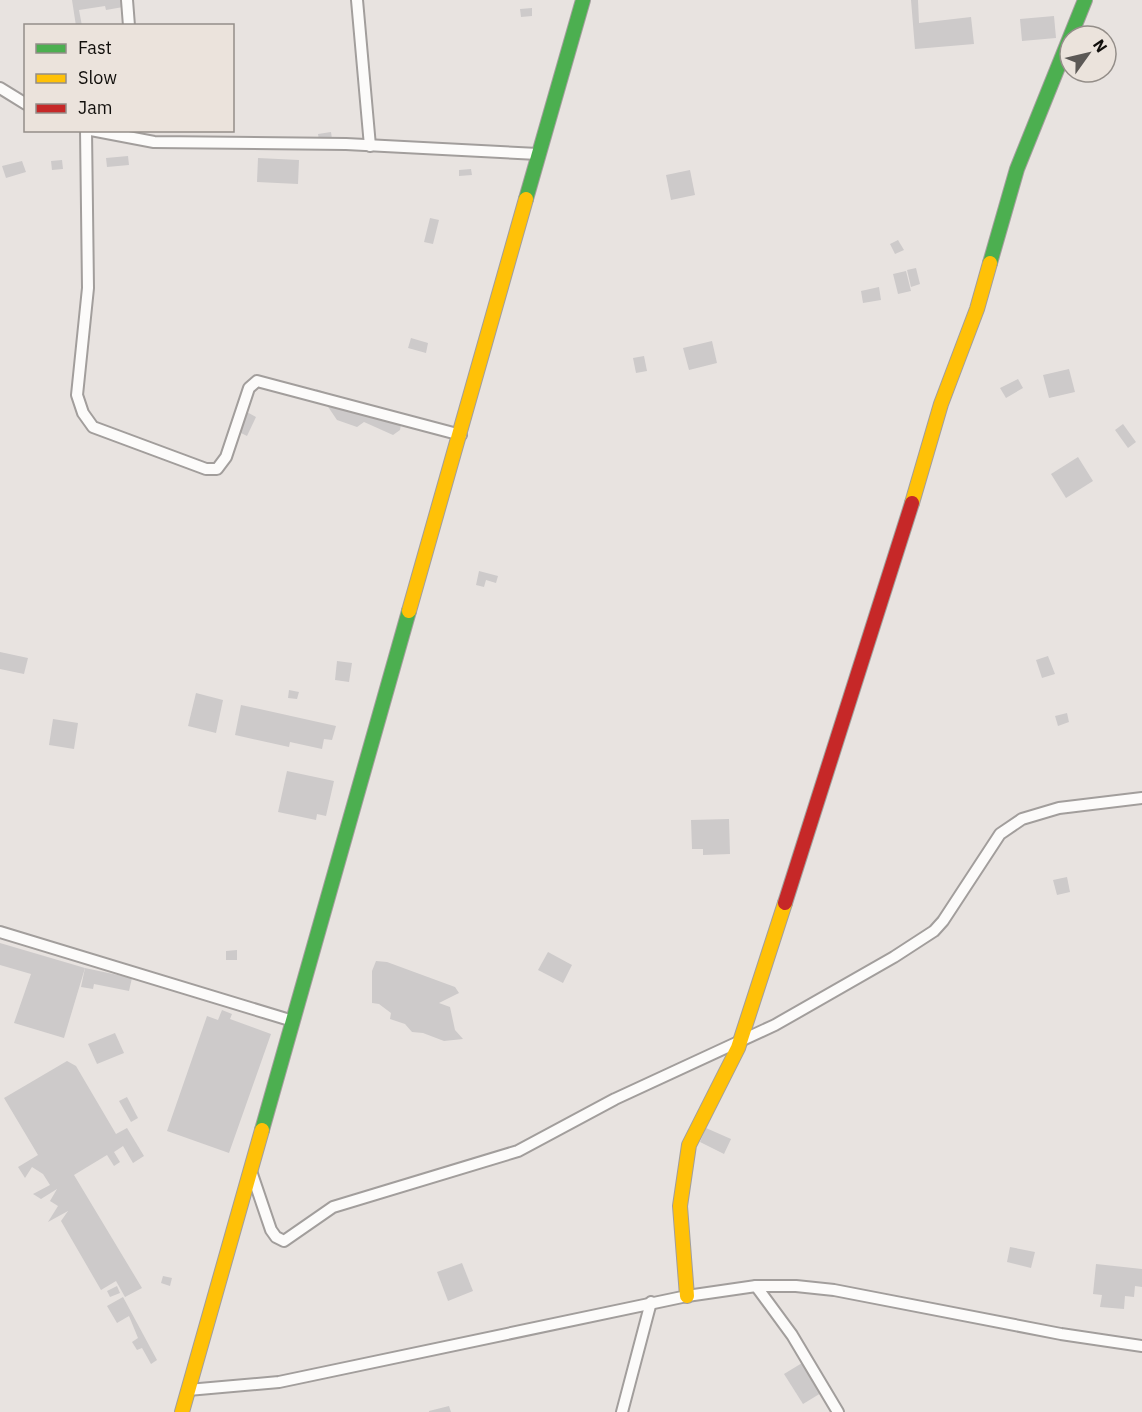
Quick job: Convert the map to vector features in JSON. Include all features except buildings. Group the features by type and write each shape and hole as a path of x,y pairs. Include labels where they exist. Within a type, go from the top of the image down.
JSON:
{"main road":[{"path":"182,1412 583,0"},
{"path":"687,1296 680,1206 689,1145 741,1041 886,591 935,424 977,309 1017,170 1084,0"}],"street":[{"path":"127,0 129,24"},
{"path":"357,0 370,146"},
{"path":"0,88 24,103"},
{"path":"88,132 88,288 77,395 83,413 93,427 212,470 221,465 226,457 249,388 257,381 460,435"},
{"path":"108,132 538,154"},
{"path":"250,1168 272,1230 279,1240 289,1240 333,1208 509,1155 615,1099 775,1025 934,931 957,903 988,850 1010,826 1022,819 1059,808 1142,798"},
{"path":"0,932 293,1020"},
{"path":"756,1286 792,1335 838,1412"},
{"path":"188,1390 279,1382 651,1302 756,1286 796,1286 834,1290 1049,1332 1142,1346"},
{"path":"622,1412 651,1302"}],"traffic: fast":[{"path":"526,199 583,0"},
{"path":"990,263 1017,169 1085,0"},
{"path":"262,1130 409,611"}],"traffic: slow":[{"path":"409,611 526,199"},
{"path":"912,503 941,404 977,309 990,263"},
{"path":"687,1296 680,1206 689,1145 738,1048 785,903"},
{"path":"182,1412 262,1130"}],"traffic: jam":[{"path":"785,903 912,503"}]}
